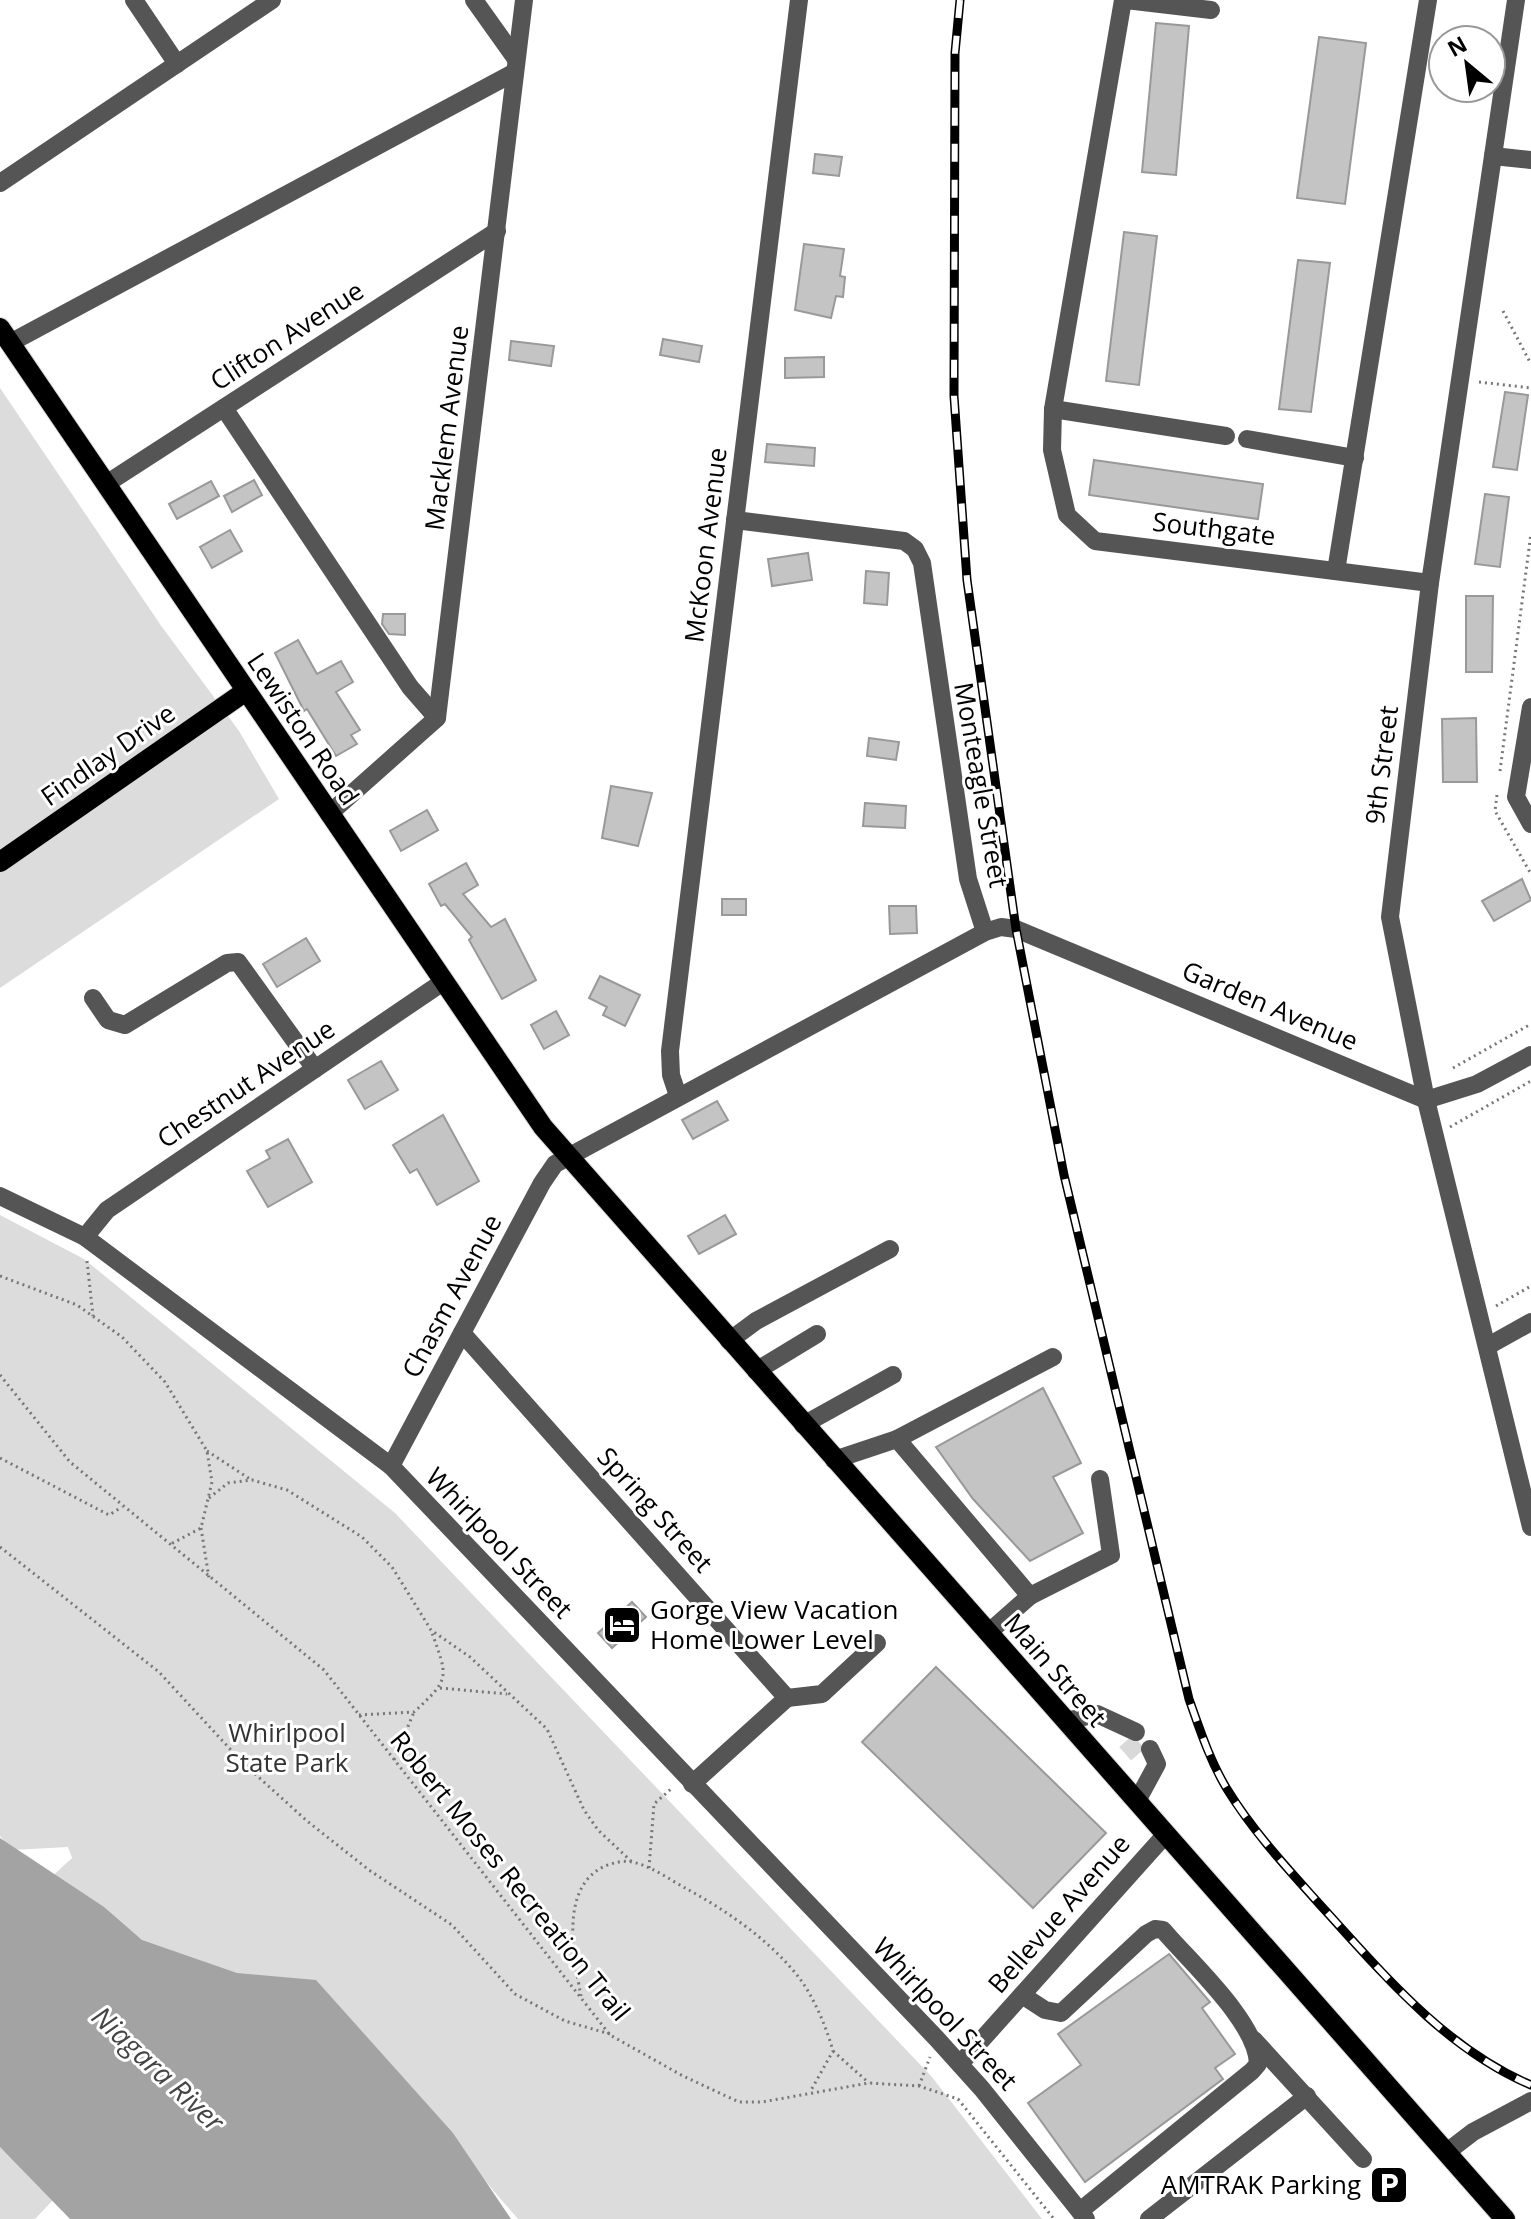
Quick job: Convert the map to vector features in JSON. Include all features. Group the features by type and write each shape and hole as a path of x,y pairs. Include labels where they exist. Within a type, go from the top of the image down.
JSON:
{"main road":[{"name":"Lewiston Road","path":"5,335 517,1091 567,1156"},
{"name":"Findlay Drive","path":"0,862 246,691"},
{"name":"Main Street","path":"567,1156 1505,2219"}],"street":[{"path":"134,0 177,64"},
{"path":"0,183 272,0"},
{"path":"5,335 515,66 474,0"},
{"name":"Macklem Avenue","path":"437,718 524,0"},
{"name":"McKoon Avenue","path":"678,1096 671,1075 670,1051 799,0"},
{"path":"1124,0 1211,10"},
{"name":"Southgate","path":"1124,0 1053,409 1052,450 1067,515 1095,541 1430,583"},
{"path":"1336,571 1428,0"},
{"name":"9th Street","path":"1516,0 1430,583 1390,917 1426,1100 1531,1527"},
{"path":"1493,156 1531,160"},
{"name":"Clifton Avenue","path":"106,484 497,231"},
{"path":"224,408 410,687 437,718 329,814"},
{"path":"1053,409 1226,436"},
{"path":"1247,439 1355,458"},
{"name":"Monteagle Street","path":"735,520 904,541 919,556 968,879 985,932"},
{"path":"1531,707 1516,797 1531,824"},
{"name":"Garden Avenue","path":"985,932 1001,927 1016,929 1426,1100"},
{"path":"567,1156 985,932"},
{"path":"93,998 108,1020 125,1025 227,963 238,962 315,1069"},
{"name":"Chestnut Avenue","path":"85,1237 107,1210 443,982"},
{"path":"1426,1100 1477,1084 1531,1055"},
{"name":"Chasm Avenue","path":"391,1466 548,1173 567,1156"},
{"name":"Whirlpool Street","path":"0,1196 85,1237 391,1466 937,2039 1083,2215"},
{"path":"729,1341 756,1321 890,1249"},
{"path":"1488,1346 1531,1322"},
{"name":"Spring Street","path":"462,1333 787,1698"},
{"path":"756,1371 817,1334"},
{"path":"834,1460 897,1439 1053,1357"},
{"path":"803,1425 893,1375"},
{"path":"897,1439 1030,1596"},
{"path":"988,1633 1030,1596 1111,1555 1100,1479"},
{"path":"689,1780 787,1698 822,1694 877,1643"},
{"path":"1066,1721 1097,1714 1117,1721 1131,1737"},
{"path":"1137,1801 1149,1757"},
{"name":"Bellevue Avenue","path":"960,2064 1166,1834"},
{"path":"1022,1995 1045,2010 1061,2013 1146,1934 1155,1929 1163,1930 1254,2040 1363,2159"},
{"path":"1083,2215 1252,2071 1258,2064 1254,2040"},
{"path":"1149,2219 1307,2096"},
{"path":"1447,2152 1473,2132 1531,2101"}],"path":[{"path":"1503,311 1531,364"},
{"path":"1453,1068 1531,1024"},
{"path":"1448,1128 1531,1081"},
{"path":"85,1237 93,1316"},
{"path":"0,1276 77,1305 122,1337 165,1382 207,1451 212,1482 201,1528 209,1578"},
{"path":"1489,1310 1531,1286"},
{"name":"Robert Moses Recreation Trail","path":"0,1375 70,1462 324,1670 610,2035 683,2076 739,2102 869,2083 919,2086 958,2099 1054,2219"},
{"path":"207,1451 252,1480 287,1490 362,1537 392,1567 431,1630 443,1666 444,1681 414,1712 394,1760"},
{"path":"0,1458 109,1515 122,1507"},
{"path":"209,1498 228,1483 252,1480"},
{"path":"168,1545 201,1528"},
{"path":"0,1547 159,1672 243,1763 307,1821 369,1870 452,1925 515,1994 565,2021 610,2035"},
{"path":"431,1630 470,1657 547,1729 584,1810 598,1830 632,1862 649,1868 712,1903 765,1941 798,1976 828,2033 833,2051 869,2083"},
{"path":"440,1688 509,1694"},
{"path":"359,1715 414,1712"},
{"path":"649,1868 654,1804 689,1780"},
{"path":"582,2000 574,1960 573,1926 582,1887 600,1869 632,1862"},
{"path":"919,2086 937,2039"},
{"path":"810,2092 833,2051"}],"green space":[{"path":"0,388 162,627 239,731 279,799 0,988"},
{"name":"Whirlpool State Park","path":"0,1215 84,1259 395,1513 932,2077 1042,2219 518,2219 436,2124 209,2018 141,1939 68,1917 48,1880 72,1858 68,1847 12,1850 0,1836"},
{"path":"0,2147 54,2199 35,2219 0,2219"}],"water":[{"name":"Niagara River","path":"0,1838 104,1907 142,1940 237,1973 316,1980 453,2133 511,2219 70,2219 0,2147"}],"building":[{"path":"1156,23 1189,26 1176,175 1142,172"},
{"path":"1319,37 1366,43 1345,204 1297,198"},
{"path":"815,154 842,157 839,176 813,173"},
{"path":"1124,232 1157,236 1139,385 1106,381"},
{"path":"804,244 844,249 840,276 845,277 843,297 836,296 831,318 795,310"},
{"path":"1298,260 1330,263 1311,412 1279,409"},
{"path":"663,339 702,346 699,362 660,355"},
{"path":"511,341 554,346 551,366 509,360"},
{"path":"824,357 824,377 785,378 785,358"},
{"path":"1505,392 1528,395 1517,470 1493,467"},
{"path":"767,444 815,448 814,466 765,462"},
{"path":"1094,460 1263,484 1258,519 1089,495"},
{"path":"254,480 262,495 232,512 224,496"},
{"path":"211,481 219,496 177,519 169,504"},
{"path":"1485,494 1509,497 1500,567 1475,564"},
{"path":"230,530 242,551 212,568 200,547"},
{"path":"808,553 812,580 772,586 768,559"},
{"path":"866,571 889,573 887,605 864,603"},
{"path":"1466,596 1493,596 1492,672 1466,672"},
{"path":"383,614 405,614 405,635 389,634 382,624"},
{"path":"298,640 317,674 341,661 353,682 336,692 360,730 351,735 357,744 336,756 307,709 304,711 275,653"},
{"path":"1476,718 1477,782 1443,782 1442,719"},
{"path":"869,738 899,742 896,760 867,756"},
{"path":"611,786 652,793 638,846 602,838"},
{"path":"865,803 906,806 905,828 863,826"},
{"path":"427,810 438,830 401,851 390,831"},
{"path":"466,863 478,885 463,894 491,927 505,919 536,980 502,999 469,940 472,937 445,904 441,906 429,884"},
{"path":"1522,879 1531,900 1494,921 1482,901"},
{"path":"722,899 746,899 746,915 722,915"},
{"path":"889,906 916,906 917,933 890,934"},
{"path":"306,938 320,961 277,987 263,964"},
{"path":"600,976 640,995 625,1026 603,1015 607,1007 589,998"},
{"path":"556,1011 569,1035 544,1049 531,1025"},
{"path":"381,1061 398,1090 365,1109 348,1080"},
{"path":"717,1101 728,1120 693,1139 682,1120"},
{"path":"443,1115 479,1181 437,1205 417,1169 410,1173 393,1145"},
{"path":"288,1139 312,1182 268,1207 247,1171 270,1158 266,1151"},
{"path":"725,1215 736,1234 699,1254 688,1236"},
{"path":"1043,1388 1081,1463 1053,1477 1083,1533 1030,1561 973,1499 936,1447"},
{"name":"Gorge View Vacation Home Lower Level","path":"632,1602 646,1617 612,1648 598,1633"},
{"path":"936,1667 1106,1833 1033,1908 862,1742"},
{"path":"1169,1954 1210,2002 1202,2008 1235,2054 1215,2068 1223,2079 1085,2182 1028,2103 1081,2065 1058,2034"}],"tunnel":[{"path":"1126,1741 1140,1757"}],"railway":[{"path":"960,0 955,53 954,396 967,580 1016,929 1064,1175 1189,1699 1210,1756 1227,1789 1260,1836 1297,1880 1393,1984 1444,2031 1471,2052 1531,2085"}],"place":[{"name":"Gorge View Vacation Home Lower Level","path":"622,1625"},
{"name":"AMTRAK Parking","path":"1389,2185"}]}
